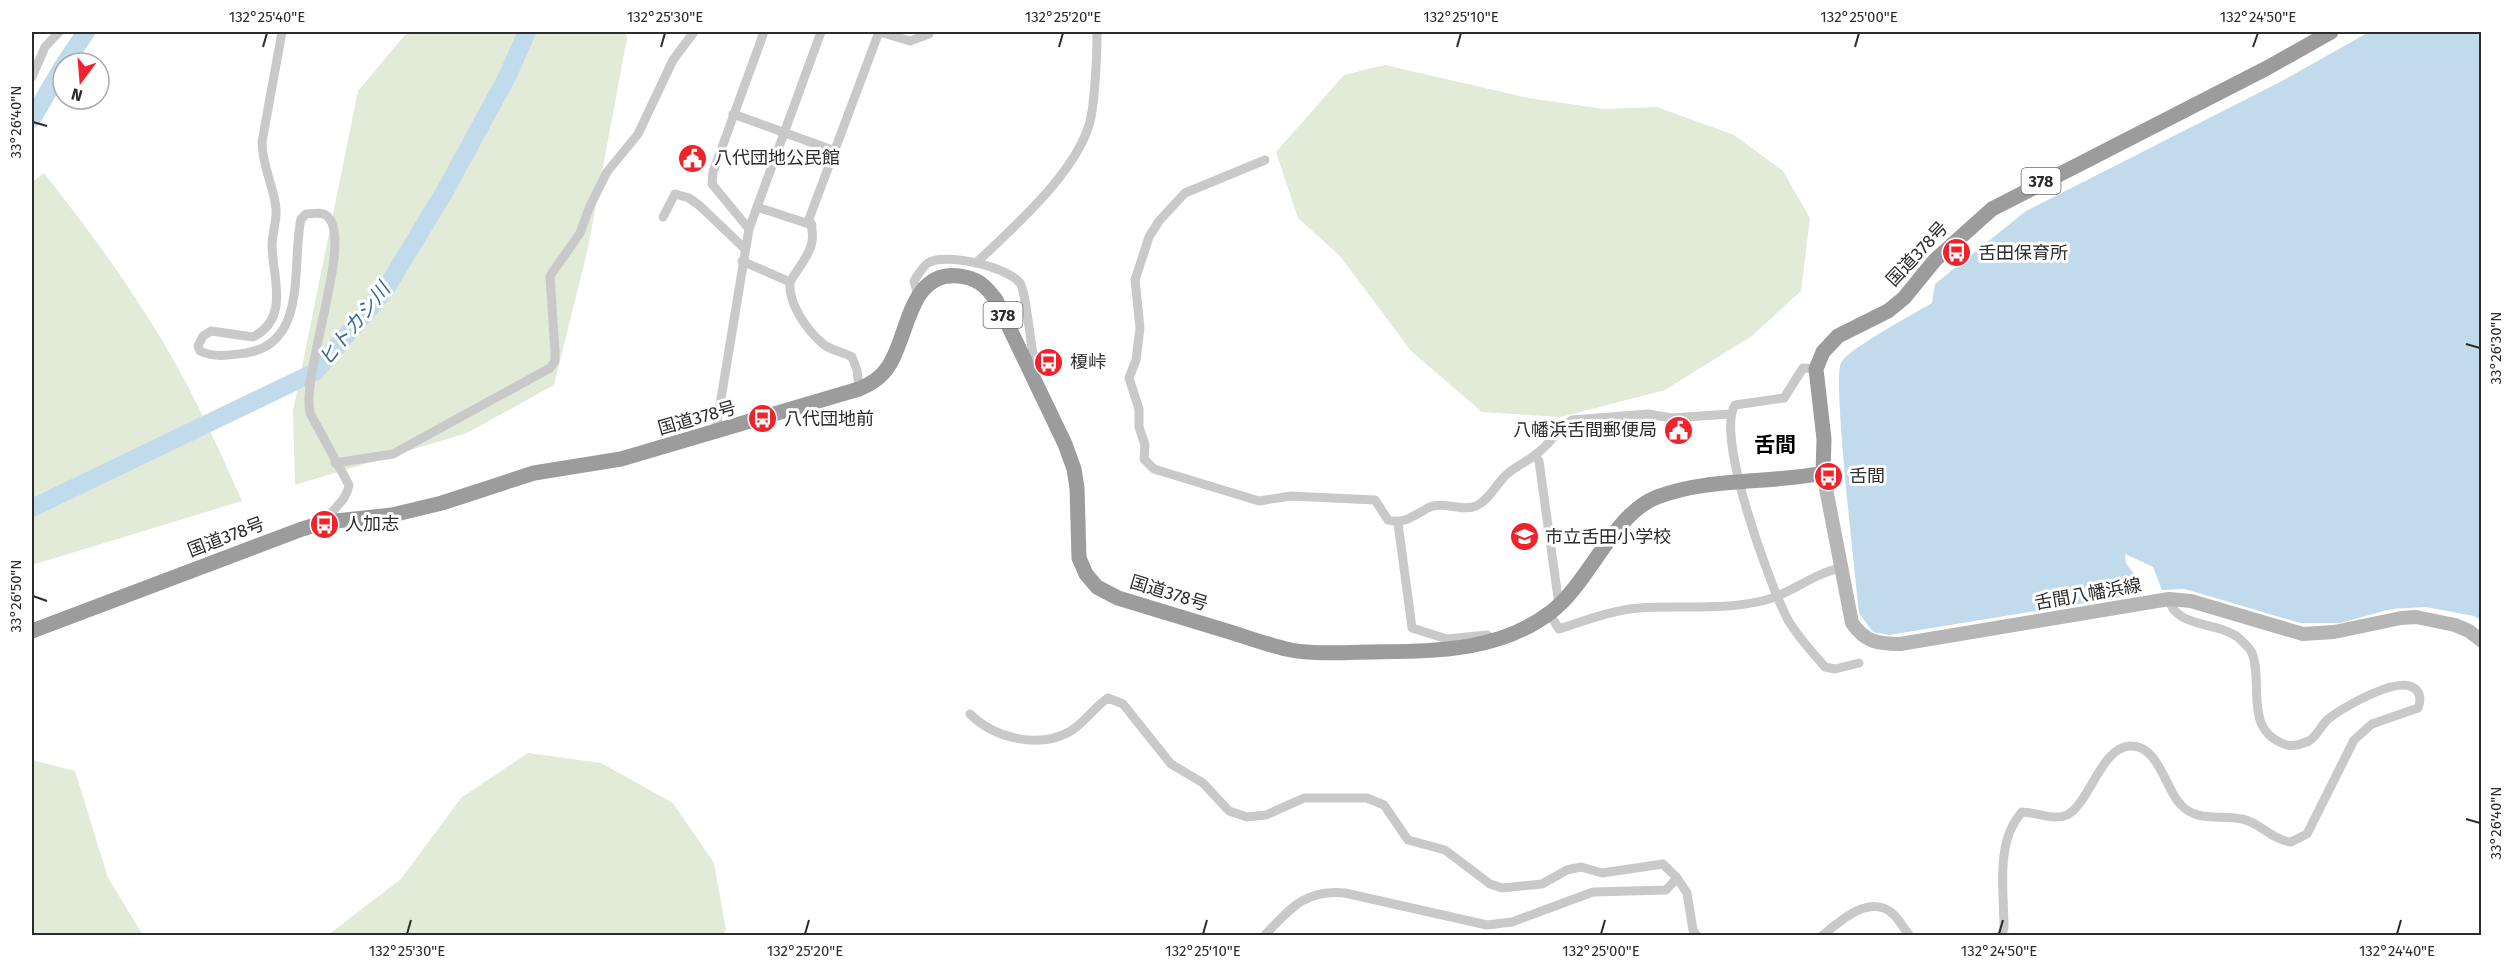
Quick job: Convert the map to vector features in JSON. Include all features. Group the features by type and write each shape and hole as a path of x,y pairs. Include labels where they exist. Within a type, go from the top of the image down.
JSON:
{"highway":[{"name":"国道378号","path":"1816,369 1823,352 1838,336 1888,310 1904,298 1935,261 1992,209 2267,68 2328,32"},
{"name":"国道378号","path":"32,631 326,522 392,515 430,506 534,473 621,459 859,390 875,382 888,369 897,352 909,313 918,296 930,282 949,275 972,277 986,286 996,300 1065,444 1074,469 1077,488 1079,558 1086,574 1097,587 1118,598 1292,650 1334,653 1460,650 1495,641 1526,628 1554,609 1584,579 1622,525 1638,508 1656,498 1675,492 1738,481 1823,473"},
{"path":"1816,369 1823,473"}],"main road":[{"name":"舌間八幡浜線","path":"1823,473 1852,623 1860,635 1879,644 1900,644 2169,599 2216,608 2303,634 2334,632 2416,617 2455,625 2469,631 2481,642"}],"street":[{"path":"32,77 45,47 59,32"},
{"path":"282,32 262,142 262,158 276,211 272,243 278,296 276,313 270,325 253,337 211,331 203,336 198,346 200,351 210,356 226,356 267,347 274,341 286,324 292,305 301,219 306,214 323,213 329,218 334,238 329,294 314,354 307,402 310,413 335,463 349,485 343,503 330,512 326,522"},
{"path":"335,463 393,454 550,368 555,361 550,276 580,233 607,172 638,134 673,60 694,32"},
{"path":"749,229 712,184 713,172 764,32"},
{"path":"718,432 717,423 749,229 821,32"},
{"path":"859,390 857,370 852,357 823,345 813,334 796,310 789,293 790,282 813,244 815,236 810,219 880,32 910,41 929,34"},
{"path":"976,263 1035,207 1084,138 1092,116 1097,32"},
{"path":"733,114 835,151"},
{"path":"1265,160 1185,193 1159,221 1149,237 1135,280 1140,328 1136,360 1129,378 1139,410 1139,427 1145,445 1144,459 1154,469 1259,501 1291,496 1375,500 1388,520 1398,523 1409,520 1432,506 1463,509 1476,506 1486,499 1504,477 1519,464 1535,456 1572,420 1648,414 1672,418 1730,414"},
{"path":"663,217 675,194 689,198 745,249"},
{"path":"757,207 812,225"},
{"path":"918,296 914,281 928,263 940,259 976,263 1006,273 1020,283 1026,302 1029,340 1035,365 1029,370"},
{"path":"742,261 790,282"},
{"path":"1816,369 1803,368 1784,398 1735,405 1730,414 1731,448 1738,481 1778,595 1795,631 1825,667 1835,669 1859,663"},
{"path":"1535,456 1539,461 1554,609 1559,629 1635,608 1707,609 1766,600 1814,577 1842,568"},
{"path":"1398,523 1412,628 1447,639 1487,634 1495,641"},
{"path":"2001,936 2004,928 2005,840 2012,823 2022,812 2034,812 2053,817 2066,815 2076,806 2108,760 2121,748 2136,746 2151,754 2171,793 2191,813 2199,816 2244,819 2275,838 2291,842 2307,834 2343,759 2361,732 2383,719 2418,708 2420,695 2415,689 2409,686 2393,685 2342,710 2326,721 2312,739 2302,744 2287,745 2273,738 2258,714 2256,669 2252,651 2229,632 2177,615 2171,608 2169,599"},
{"path":"970,714 982,726 1002,735 1029,740 1052,739 1071,731 1108,698 1115,699 1133,715 1171,764 1203,783 1229,811 1247,817 1266,815 1304,798 1368,798 1384,805 1408,840 1445,850 1491,884 1502,888 1542,884 1567,870 1581,867 1602,873 1664,864 1687,893 1693,930 1697,936"},
{"path":"1264,936 1301,900 1322,891 1345,893 1487,925 1512,922 1593,892 1666,890 1677,878"},
{"path":"1822,936 1864,907 1878,906 1892,913 1910,936"}],"green space":[{"path":"411,32 625,32 627,38 588,248 554,385 467,433 295,485 293,411 358,91 404,36"},
{"path":"1385,65 1528,98 1605,109 1657,107 1734,135 1783,171 1810,218 1801,291 1752,336 1665,390 1561,417 1482,412 1411,351 1340,256 1298,218 1276,152 1344,75"},
{"path":"44,173 101,248 170,353 215,441 242,501 32,565 32,182"},
{"path":"528,753 601,763 673,803 714,863 726,930 722,935 328,935 401,879 461,798"},
{"path":"32,760 75,771 108,878 143,935 32,935"}],"water":[{"path":"2369,32 2481,32 2481,620 2474,616 2426,607 2391,609 2340,623 2300,623 2185,589 2162,590 2153,567 2125,554 2126,563 2142,585 2136,593 2128,596 1889,635 1873,632 1859,613 1842,440 1839,377 1841,363 1869,340 1932,303 1935,284 2026,211 2280,82"}],"waterway":[{"path":"73,51 86,32"},
{"name":"ヒトカシ川","path":"32,508 315,372 385,290 445,191 507,77 527,32"},
{"path":"32,119 51,87"}],"place":[{"name":"八代団地公民館","path":"693,158"},
{"name":"舌田保育所","path":"1957,253"},
{"name":"榎峠","path":"1049,362"},
{"name":"八代団地前","path":"763,419"},
{"name":"八幡浜舌間郵便局","path":"1678,430"},
{"name":"舌間","path":"1828,476"},
{"name":"人加志","path":"324,524"},
{"name":"市立舌田小学校","path":"1524,537"}],"district":[{"name":"舌間","path":"1775,445"}]}
